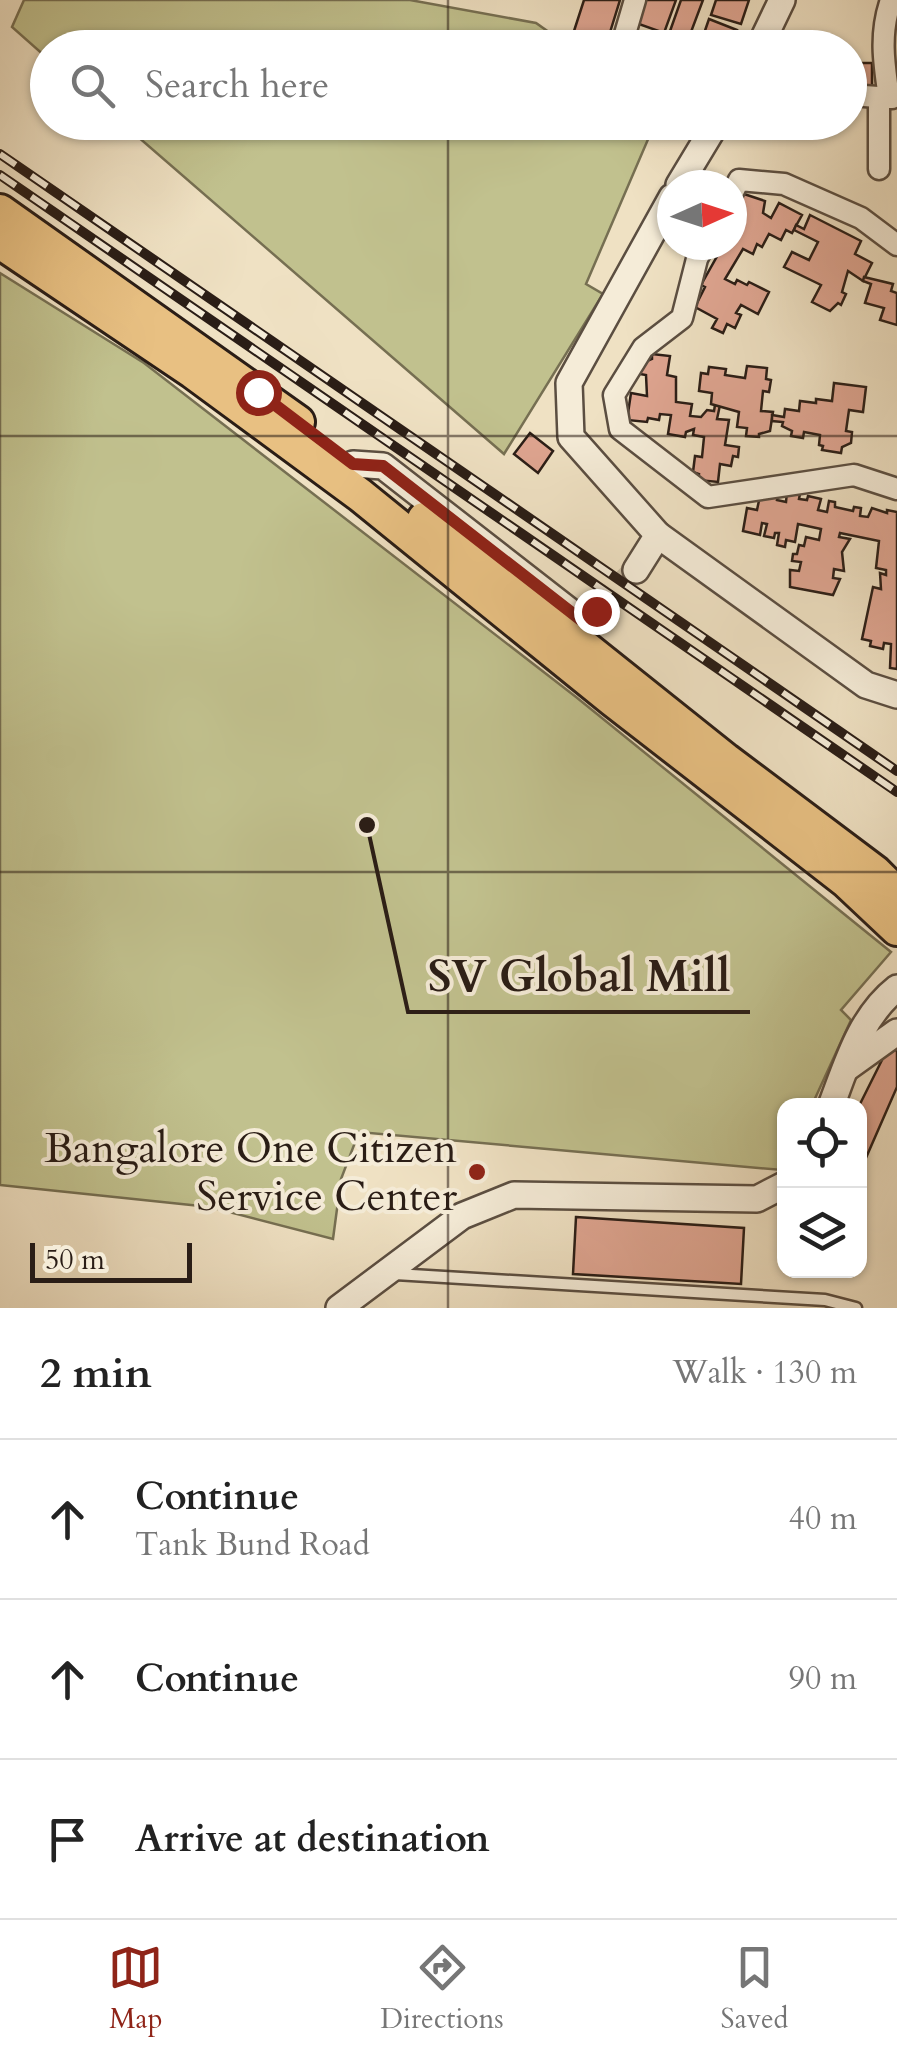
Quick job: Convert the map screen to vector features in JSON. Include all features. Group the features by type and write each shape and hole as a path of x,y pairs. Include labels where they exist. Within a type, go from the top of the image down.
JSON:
{"main road":[{"path":"0,211 258,392 353,464 726,760 875,872 897,894"},
{"path":"0,242 193,372 360,495 613,700 846,880 897,929"}],"street":[{"path":"626,30 635,0"},
{"path":"768,30 782,0"},
{"path":"878,169 888,98 882,46 884,20 891,0"},
{"path":"688,170 706,140"},
{"path":"747,181 784,184 861,218 897,245"},
{"path":"657,224 569,383 571,437 658,535 866,685 897,695"},
{"path":"696,260 682,318 644,348 614,395 620,429 708,497 854,474 897,489"},
{"path":"353,464 383,466 581,620 596,611"},
{"path":"636,570 658,535"},
{"path":"833,1098 859,1033 886,996 897,988"},
{"path":"845,1070 897,1032"},
{"path":"339,1308 462,1216 514,1195 756,1199 780,1188"}],"lane":[{"path":"384,1274 825,1300 856,1308"}],"green space":[{"path":"24,0 410,0 536,23 546,30 30,30 30,43 12,27"},
{"path":"142,140 648,140 586,284 603,294 504,454"},
{"path":"0,273 144,363 576,697 891,952 841,1010 851,1020 815,1098 777,1098 777,1170 359,1132 341,1179 333,1239 210,1207 0,1185"}],"building":[{"path":"584,0 620,0 611,30 574,30"},
{"path":"644,0 676,0 665,30 636,23"},
{"path":"681,0 703,0 692,30 670,30"},
{"path":"716,0 749,0 741,24 711,15"},
{"path":"709,19 737,30 705,30"},
{"path":"867,63 872,63 872,95 867,95"},
{"path":"747,195 765,201 763,213 771,218 779,203 802,215 792,233 786,230 781,240 769,234 762,247 757,244 753,254 747,251"},
{"path":"810,215 861,241 855,254 872,263 863,281 848,271 842,292 846,294 841,305 838,303 830,311 812,302 821,285 784,267 792,252 809,260 818,242 794,230 796,225 804,229"},
{"path":"715,260 736,260 725,279 735,284 737,280 747,285 749,282 769,292 758,314 741,305 735,328 727,324 723,333 712,328 717,319 695,307 705,287 701,285"},
{"path":"864,277 893,284 891,291 897,293 897,325 880,320 884,308 865,303 871,284 863,281"},
{"path":"652,354 670,356 667,375 676,377 676,402 692,404 690,416 701,417 720,405 717,419 729,420 725,445 739,447 738,457 733,456 731,466 720,464 718,482 698,480 699,474 693,472 695,456 702,457 704,437 693,435 694,429 686,432 685,437 668,434 671,415 660,414 659,420 648,418 647,422 627,420 631,393 647,396 646,375 640,374 642,363 652,359"},
{"path":"747,366 767,368 766,379 771,380 769,392 763,391 761,411 773,412 770,431 759,437 746,436 747,428 737,427 739,412 711,404 712,393 699,391 701,373 708,374 709,367 726,369 725,375 745,378"},
{"path":"834,383 866,387 863,412 849,410 846,431 852,432 851,443 842,447 841,453 822,450 820,435 804,432 803,438 791,436 792,431 782,426 783,422 772,421 772,415 784,417 785,409 799,411 800,401 832,401"},
{"path":"530,433 553,451 538,473 514,454"},
{"path":"761,491 779,491 777,500 786,502 787,492 800,494 799,499 821,499 818,510 827,512 829,501 835,502 835,507 853,511 854,507 861,508 860,516 868,517 872,508 897,512 897,669 890,668 891,644 884,643 883,649 862,639 873,587 881,589 880,573 886,575 886,570 876,568 879,541 840,533 839,537 850,539 842,552 844,571 834,569 833,578 840,579 833,595 790,587 790,570 799,571 801,562 792,561 793,554 797,554 799,545 804,546 806,537 819,540 821,529 798,524 795,542 786,540 785,547 777,545 779,533 774,538 764,536 767,524 762,523 760,535 743,531 747,508 757,510"},
{"path":"889,1046 897,1051 897,1087 867,1155 867,1098 863,1098"},
{"path":"576,1217 744,1228 741,1284 573,1274"}],"tunnel":[{"path":"596,611 636,570"}],"railway":[{"path":"0,154 897,771"},
{"path":"0,175 897,792"}],"place":[{"name":"SV Global Mill","path":"367,825"},
{"name":"Bangalore One Citizen Service Center","path":"477,1172"}],"route":[{"path":"258,392 353,464 383,466 581,620 596,611"}]}
